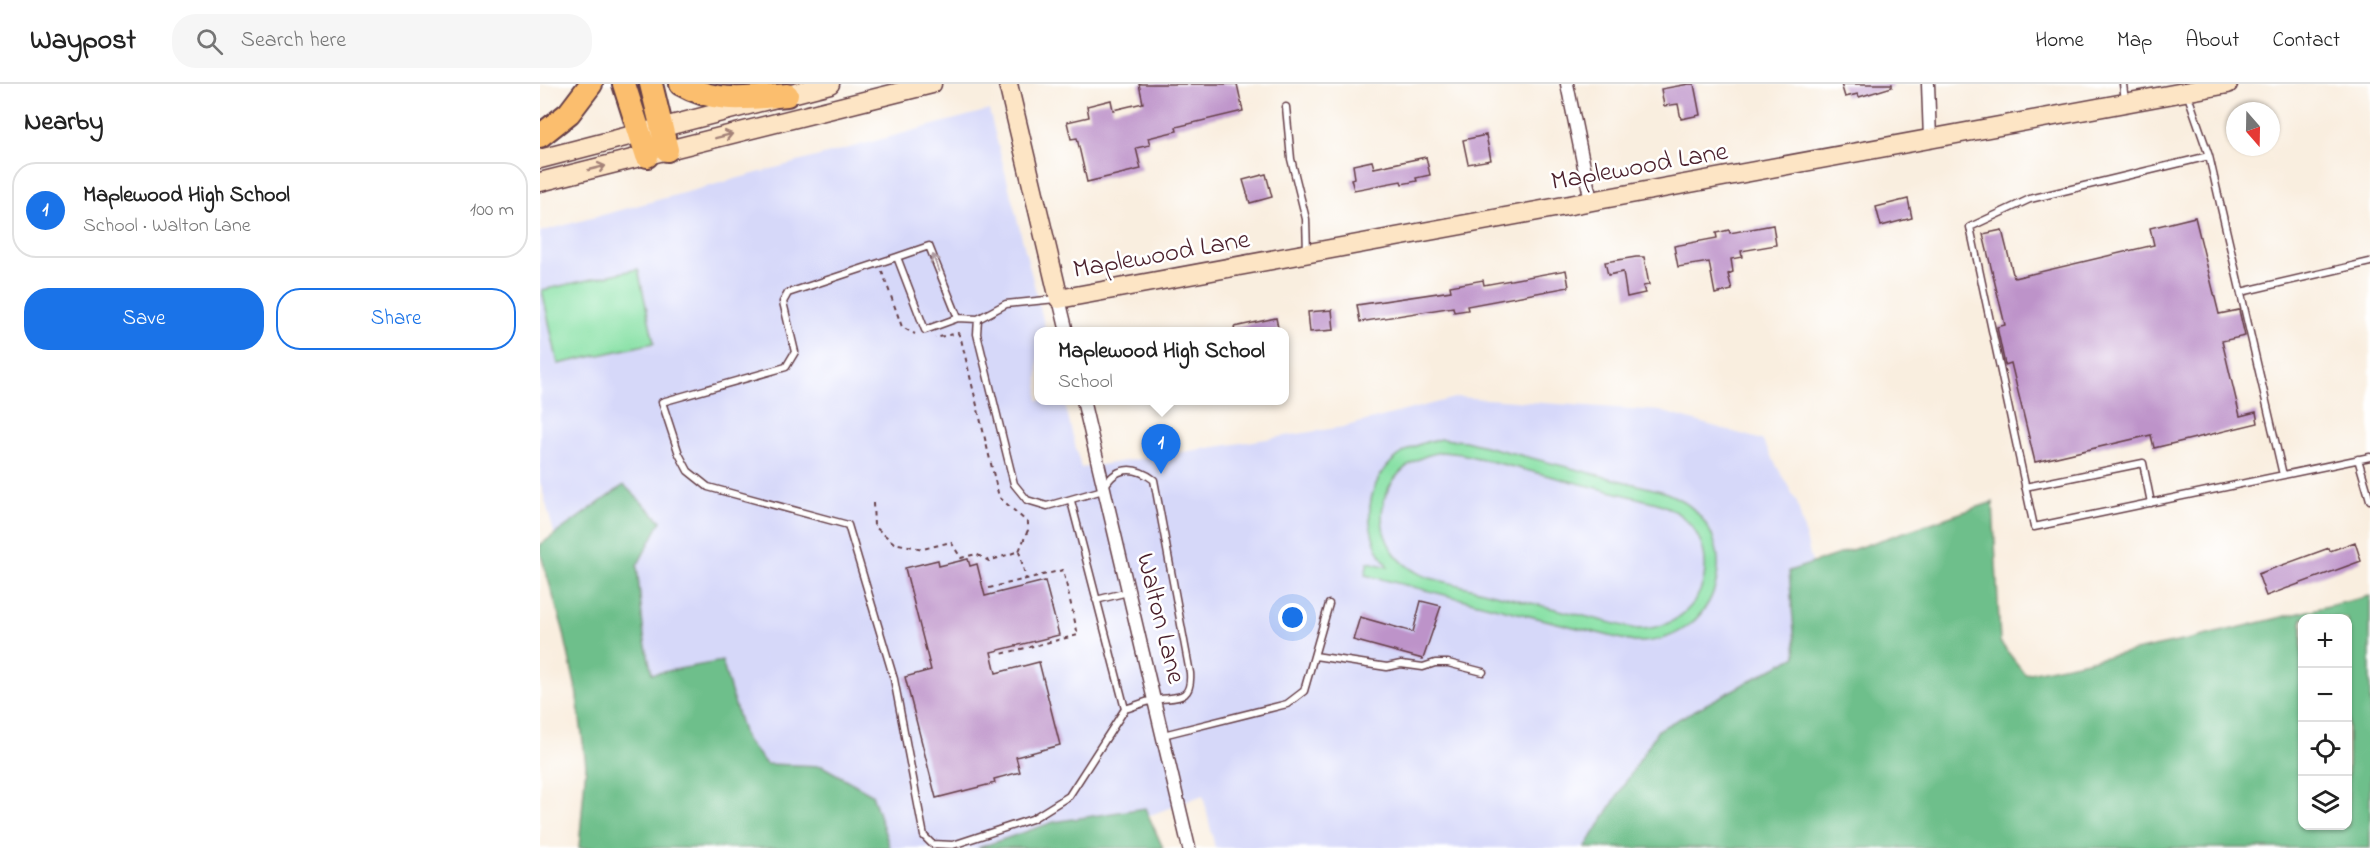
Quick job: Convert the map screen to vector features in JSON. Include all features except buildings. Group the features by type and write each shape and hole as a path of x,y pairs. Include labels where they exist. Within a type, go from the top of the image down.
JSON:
{"highway":[{"path":"540,136 569,113 591,84"},
{"path":"624,84 650,130 657,153"},
{"path":"650,130 651,84"},
{"path":"681,84 707,96 724,100 787,95"}],"street":[{"path":"540,159 830,84"},
{"path":"540,182 932,84"},
{"path":"1008,84 1066,327"},
{"path":"1567,84 1591,201"},
{"path":"1928,84 1930,139"},
{"name":"Maplewood Lane","path":"1059,298 2228,84"},
{"name":"Walton Lane","path":"1084,405 1189,848"}],"lane":[{"path":"2123,84 2126,104"},
{"path":"2186,93 2209,156 2283,475"},
{"path":"1286,107 1291,159 1306,219 1307,253"},
{"path":"2209,156 2030,199 1970,227 2034,527 2370,457"},
{"path":"958,318 929,246 788,292 783,302 795,352 786,367 662,402 688,471 708,487 848,525 894,679 924,836 932,844 954,845 1032,819 1069,796 1125,709 1155,700 1179,698 1191,685 1154,480 1143,472 1130,470 1118,472 1107,481 1103,490 1071,501 1047,507 1027,500 1014,484 977,334 978,319"},
{"path":"897,257 925,330 958,318 978,319 1006,304 1059,298"},
{"path":"2241,292 2370,262"},
{"path":"2358,459 2370,500"},
{"path":"2025,487 2144,463 2151,503"},
{"path":"1071,501 1125,709"},
{"path":"1096,600 1128,592"},
{"path":"1162,736 1287,704 1304,691 1329,604"},
{"path":"1315,656 1387,667 1401,664 1423,667 1436,663 1448,663 1483,672"}],"path":[{"path":"879,270 883,271 902,327 918,336"},
{"path":"926,340 958,333 961,339 999,497 1028,524 1028,530 1019,551 1026,579"},
{"path":"873,503 874,526 894,543 923,549 951,542 961,558 976,554 989,561 1019,551"},
{"path":"989,588 1063,570 1078,635 1000,654"}],"shaded area":[{"path":"989,110 1045,327 1034,327 1034,405 1065,405 1081,468 1343,427 1458,397 1660,411 1762,440 1797,502 1864,773 1703,848 1215,848 1203,795 1153,814 1024,848 723,848 587,656 540,481 540,232"}],"green space":[{"path":"638,269 654,343 558,364 542,290"},
{"path":"1441,439 1465,441 1661,491 1690,506 1708,528 1717,552 1717,578 1708,603 1691,623 1666,637 1634,642 1365,575 1368,562 1388,567 1376,546 1371,525 1370,505 1375,486 1385,469 1399,455 1418,445","holes":["1442,452 1462,454 1657,503 1681,516 1696,534 1704,554 1704,576 1697,597 1683,614 1663,625 1636,629 1430,578 1407,566 1392,550 1384,530 1382,510 1388,490 1399,473 1418,460"]},
{"path":"624,485 661,521 637,566 644,637 652,674 722,661 745,739 766,764 822,766 872,794 890,848 579,848 586,765 576,689 563,629 540,552 540,545"},
{"path":"1993,502 2000,642 2025,674 2187,640 2370,596 2370,848 1585,848 1658,730 1796,656 1789,571"},
{"path":"1145,808 1163,848 978,848 1054,822"}],"place":[{"name":"Maplewood High School","path":"1161,474"}]}
